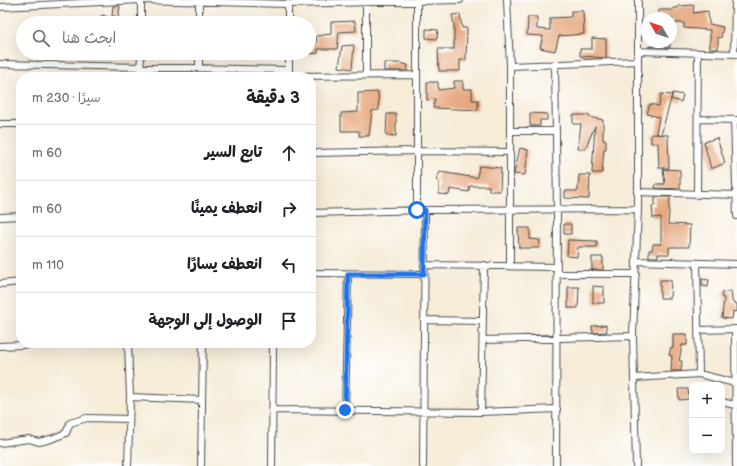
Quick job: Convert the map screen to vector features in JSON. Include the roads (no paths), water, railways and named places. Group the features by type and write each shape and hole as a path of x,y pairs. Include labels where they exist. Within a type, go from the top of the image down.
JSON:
{"street":[{"path":"0,7 127,0 273,2 288,4 460,0"},
{"path":"140,0 141,16"},
{"path":"507,0 510,66 510,266"},
{"path":"636,466 633,336 638,209 638,0"},
{"path":"638,51 736,54 734,0"},
{"path":"199,1 199,16"},
{"path":"417,1 417,210"},
{"path":"366,2 366,74"},
{"path":"288,4 288,16"},
{"path":"697,195 698,53"},
{"path":"140,72 141,60"},
{"path":"199,60 199,69"},
{"path":"289,60 289,72"},
{"path":"510,66 638,61"},
{"path":"0,64 141,66 253,72"},
{"path":"555,64 557,209 556,466"},
{"path":"316,74 417,75"},
{"path":"698,119 735,120 737,216"},
{"path":"0,124 16,124"},
{"path":"510,132 556,131"},
{"path":"316,153 417,151 509,152"},
{"path":"637,192 737,195"},
{"path":"316,213 417,210 638,209"},
{"path":"423,466 425,210"},
{"path":"0,217 16,216"},
{"path":"636,261 737,264"},
{"path":"697,263 699,374"},
{"path":"424,265 557,267"},
{"path":"482,412 484,265"},
{"path":"316,273 424,274"},
{"path":"345,410 348,274"},
{"path":"557,274 636,274"},
{"path":"0,284 16,282"},
{"path":"424,320 483,322"},
{"path":"699,330 736,329 736,466"},
{"path":"482,340 633,336"},
{"path":"0,346 16,345"},
{"path":"128,348 130,397 128,466"},
{"path":"201,466 203,348"},
{"path":"272,466 273,348"},
{"path":"634,378 699,374 735,383"},
{"path":"711,382 712,378"},
{"path":"130,397 202,400"},
{"path":"725,403 735,405"},
{"path":"272,410 482,412 557,409"},
{"path":"0,443 29,439 39,442 51,439 66,433 70,423 87,418 129,419"}]}
